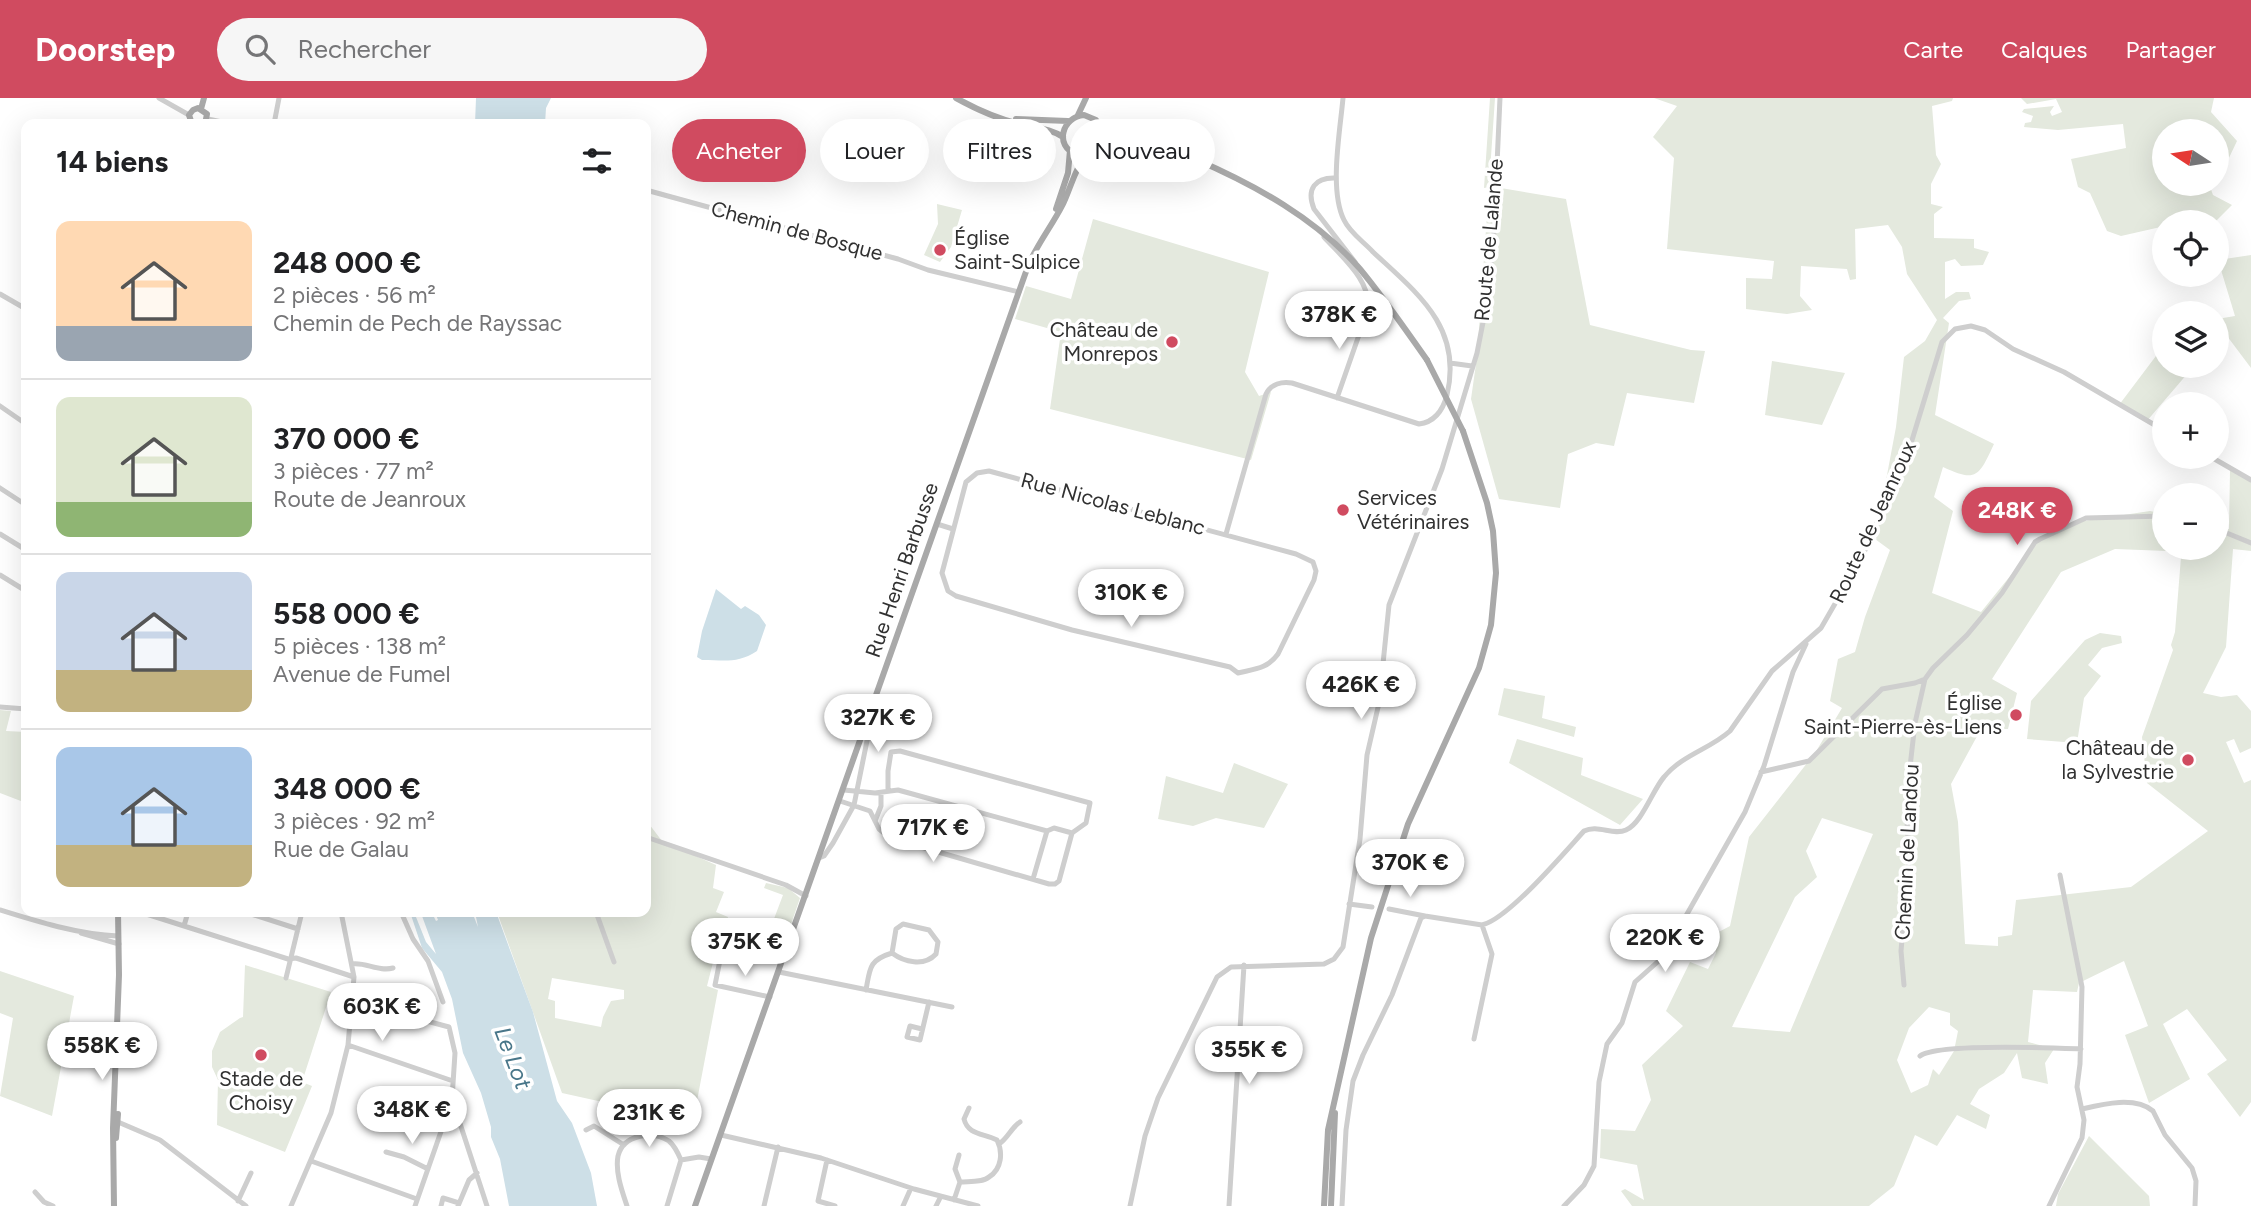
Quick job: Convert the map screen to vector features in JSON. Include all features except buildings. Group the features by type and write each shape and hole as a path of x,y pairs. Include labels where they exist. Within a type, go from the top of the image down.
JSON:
{"main road":[{"path":"201,109 204,98"},
{"path":"956,98 1018,124 1044,128 1063,137"},
{"path":"1000,117 1068,121 1078,115 1087,98"},
{"path":"1087,98 1091,116 1094,119"},
{"path":"190,119 189,115 195,109 205,112 206,119"},
{"path":"1078,115 1091,116"},
{"path":"1068,121 1063,137 1070,150"},
{"name":"Rue Henri Barbusse","path":"1049,226 1068,173 1070,150"},
{"path":"1215,169 1273,200 1315,227 1358,268 1427,360 1463,431 1488,503 1493,531 1496,573 1491,625 1479,668 1428,777 1395,861 1371,938 1328,1130 1324,1206"},
{"name":"Rue Henri Barbusse","path":"695,1206 1019,292 1035,249 1062,207 1072,182"},
{"path":"114,1206 118,917"},
{"path":"1331,1206 1337,1093"}],"street":[{"path":"159,98 189,115"},
{"path":"275,119 279,98"},
{"path":"1226,534 1268,390 1278,383 1286,382 1412,423 1428,422 1443,408 1450,363 1443,331 1434,314 1411,287 1348,226 1338,205 1336,178 1342,98"},
{"name":"Route de Lalande","path":"1244,965 1330,962 1343,947 1360,839 1367,755 1379,704 1389,605 1436,486 1472,366 1487,302 1500,98"},
{"path":"1336,178 1326,177 1319,180 1312,190 1311,202 1358,268"},
{"name":"Chemin de Bosque","path":"651,191 1019,292"},
{"path":"1315,227 1346,262 1369,298 1367,312 1337,398"},
{"path":"0,293 21,306"},
{"name":"Route de Jeanroux","path":"1482,925 1491,923 1516,902 1584,831 1592,828 1620,832 1636,824 1654,791 1671,770 1693,752 1724,737 1772,671 1807,641 1825,621 1862,557 1909,450 1942,342 1955,329 1971,326 1985,330 2013,349 2064,372 2152,423"},
{"path":"1450,363 1472,366"},
{"path":"0,407 21,421"},
{"path":"2229,467 2251,480"},
{"name":"Rue Nicolas Leblanc","path":"989,471 1226,534 1310,559 1315,568 1314,580 1279,654 1265,667 1237,673 1230,667 1072,630 951,594 943,581 942,573 968,478 989,471"},
{"path":"0,489 21,502"},
{"path":"1761,772 1810,761 1882,689 1925,679 2002,593 2035,542 2086,518 2152,516"},
{"path":"937,524 953,529"},
{"path":"0,534 21,547"},
{"path":"2229,534 2251,543"},
{"path":"0,575 21,588"},
{"path":"1564,1206 1588,1179 1594,1166 1597,1100 1607,1044 1622,1023 1635,982 1662,958 1745,811 1761,772 1793,672 1807,641"},
{"name":"Chemin de Landou","path":"1904,985 1901,951 1909,859 1906,803 1915,723 1925,679"},
{"path":"0,706 21,708"},
{"path":"819,858 824,856 833,843 854,805 870,726 869,719"},
{"path":"840,801 870,811 875,821 883,834 890,838 1052,884 1059,881 1072,833 1086,823 1090,803 900,751 891,752 885,792 875,821"},
{"path":"844,790 898,790 1047,831 1054,828 1072,833"},
{"path":"1033,879 1047,831"},
{"path":"651,839 786,885 806,896"},
{"path":"2049,1206 2082,1138 2084,1119 2077,1087 2082,987 2060,875"},
{"path":"1349,904 1372,907"},
{"path":"1389,909 1482,925 1492,954 1474,1039"},
{"path":"0,910 21,916"},
{"path":"1342,1206 1346,1130 1353,1081 1392,995 1418,923 1425,916"},
{"path":"27,917 104,936 118,936"},
{"path":"159,917 288,959 293,958 354,977"},
{"path":"184,926 187,917"},
{"path":"261,917 298,929"},
{"path":"286,978 301,917"},
{"path":"291,1206 331,1113 348,1045 354,977 342,917"},
{"path":"403,917 428,961 443,1002"},
{"path":"598,917 614,962"},
{"path":"866,990 871,965 883,955 892,953 899,958 923,962 936,954 938,942 929,930 900,924 896,929 892,953"},
{"path":"76,930 88,937 119,944"},
{"path":"721,955 715,985 770,997"},
{"path":"352,964 386,970 393,968"},
{"path":"1130,1206 1145,1136 1158,1098 1212,984 1223,971 1244,965 1229,1206"},
{"path":"779,972 952,1007"},
{"path":"352,1002 449,1027 455,1053 452,1099 415,1206"},
{"path":"922,1029 929,1002"},
{"path":"348,1045 453,1080"},
{"path":"1920,1056 1926,1051 1969,1049 2081,1049"},
{"path":"452,1099 487,1206"},
{"path":"391,1101 445,1118 458,1117"},
{"path":"2082,1109 2118,1102 2145,1104 2153,1111 2176,1151 2192,1168 2196,1181 2195,1206"},
{"path":"960,1182 990,1177 1001,1157 996,1140 966,1127 964,1119 969,1108"},
{"path":"116,1122 160,1140 246,1206"},
{"path":"999,1144 1006,1139 1013,1126 1020,1122"},
{"path":"586,1130 594,1126 624,1144"},
{"path":"627,1206 617,1169 619,1153 624,1144 635,1137 649,1135 663,1138 672,1144 681,1160 667,1206"},
{"path":"721,1135 827,1160 911,1188 978,1206"},
{"path":"764,1206 778,1147"},
{"path":"386,1152 428,1168"},
{"path":"954,1200 960,1182 955,1169 959,1155"},
{"path":"681,1160 699,1157 711,1159"},
{"path":"827,1160 818,1201 835,1206"},
{"path":"311,1161 417,1199"},
{"path":"238,1201 251,1173"},
{"path":"441,1206 443,1198 459,1205 469,1180 477,1173"},
{"path":"903,1206 911,1188"},
{"path":"35,1192 44,1202 53,1206"},
{"path":"936,1206 941,1196"}],"shaded area":[{"path":"1490,98 1495,98 1489,186 1566,199 1590,325 1691,350 1705,351 1694,403 1627,393 1614,446 1596,443 1568,454 1560,508 1499,499 1471,399 1477,357 1489,187 1484,188"},
{"path":"1654,98 1953,98 1952,101 1932,106 1936,155 1941,164 1931,184 1931,204 1943,207 1934,214 1934,238 1974,239 1974,248 1989,252 1983,265 1961,266 1955,259 1945,262 1945,299 1956,292 1969,292 1971,299 1959,301 1943,318 1949,323 1935,415 1994,444 1976,474 1963,475 1943,467 1934,497 1953,511 1932,593 1981,612 2040,539 2077,522 2152,511 2152,550 2115,549 2061,572 1992,679 2017,693 2008,729 1981,729 1951,784 1958,822 1965,944 1998,946 1998,937 2012,935 2016,900 2131,887 2208,831 2147,783 2142,737 2173,650 2171,645 2175,632 2181,560 2229,560 2230,470 2251,481 2251,551 2233,549 2226,647 2203,693 2221,697 2237,695 2251,711 2251,748 2240,753 2234,739 2226,742 2244,783 2251,780 2251,1102 2240,1117 2207,1074 2227,1060 2187,1009 2163,1024 2190,1079 2149,1103 2125,1035 2148,1026 2124,961 2079,983 2077,992 2033,990 2028,1042 2054,1049 2045,1063 2048,1084 2022,1078 2017,1053 2004,1073 1979,1089 1970,1104 1990,1115 1986,1129 1957,1115 1937,1146 1915,1135 1894,1186 1869,1206 1632,1206 1621,1191 1625,1189 1644,1200 1637,1165 1600,1158 1601,1129 1635,1131 1651,1100 1642,1065 1683,1026 1666,1011 1690,962 1708,969 1716,953 1713,935 1730,926 1749,837 1815,753 1842,708 1830,701 1838,659 1855,652 1890,550 1875,539 1896,427 1904,357 1925,341 1937,320 1907,274 1902,247 1888,225 1855,229 1856,279 1850,280 1847,269 1801,266 1800,296 1812,310 1787,314 1746,309 1746,278 1772,279 1774,261 1667,249 1674,158 1653,137 1677,106","holes":["1822,818 1873,834 1790,1032 1732,1027 1795,897 1817,877 1806,851","1929,1007 1950,1013 1950,1025 1958,1031 1954,1051 1939,1075 1933,1069 1928,1085 1911,1093 1897,1060 1909,1028"]},
{"path":"2021,98 2214,98 2211,112 2217,119 2152,119 2152,196 2215,196 2232,205 2227,210 2152,210 2152,229 2121,236 2107,231 2090,193 2078,187 2071,159 2126,148 2123,124 2058,130 2024,127 2025,123 2031,122 2033,116 2022,112 2024,109 2054,106 2050,112 2052,116 2062,112 2056,99 2027,104"},
{"path":"2230,133 2237,141 2230,156"},
{"path":"937,204 962,210 951,247 940,262 924,255 938,224"},
{"path":"1093,219 1269,272 1245,372 1259,396 1271,392 1251,460 1050,409 1061,332 1015,319 1026,286 1071,299"},
{"path":"2251,255 2251,368 2229,339 2229,317 2235,316 2226,287 2229,287 2229,258"},
{"path":"1772,361 1845,373 1822,425 1765,415"},
{"path":"2152,361 2152,378 2184,378 2172,392 2152,392 2152,415 2146,422 2119,405"},
{"path":"2100,633 2121,636 2122,643 2102,648 2088,665 2101,676 2084,698 2077,743 2027,739 2031,701 2085,640"},
{"path":"1504,688 1545,696 1542,718 1576,727 1574,737 1498,715"},
{"path":"0,710 11,711 6,731 21,732 21,801 0,793"},
{"path":"1517,739 1583,758 1581,775 1643,799 1620,825 1509,763"},
{"path":"1234,763 1288,784 1264,828 1216,818 1193,826 1158,819 1166,776 1223,793"},
{"path":"651,827 662,841 716,865 713,888 724,892 716,912 728,917 727,922 752,931 754,927 769,932 783,895 764,888 766,883 788,888 800,898 785,942 722,927 707,986 718,990 693,1122 562,1093 499,917 651,917","holes":["552,978 624,990 624,999 611,1001 601,1027 555,1018 555,1001 548,999"]},
{"name":"Stade de Choisy","path":"245,965 331,992 302,1082 312,1086 285,1152 217,1125 218,1080 212,1067 212,1051 220,1032 243,1017"},
{"path":"0,971 74,996 52,1116 0,1096 13,1018 0,1013"},
{"path":"2089,1136 2149,1196 2150,1206 2056,1206 2058,1194"}],"water":[{"path":"476,98 551,98 546,108 545,119 475,119"},
{"path":"716,589 741,609 745,606 759,615 766,625 757,651 743,658 730,660 702,660 697,657 702,631"},
{"name":"Le Lot","path":"412,917 416,917 426,942 436,954 422,917 434,917 436,921 437,917 474,917 478,927 476,917 498,917 533,1012 557,1101 572,1123 591,1173 597,1206 509,1206 500,1159 491,1137 491,1127 481,1093 463,1053 452,999 442,972 422,948"}],"place":[{"name":"Église Saint-Sulpice","path":"940,250"},
{"name":"Château de Monrepos","path":"1172,342"},
{"name":"Services Vétérinaires","path":"1343,510"},
{"name":"Église Saint-Pierre-ès-Liens","path":"2016,715"},
{"name":"Château de la Sylvestrie","path":"2188,760"},
{"name":"Stade de Choisy","path":"261,1055"}]}
